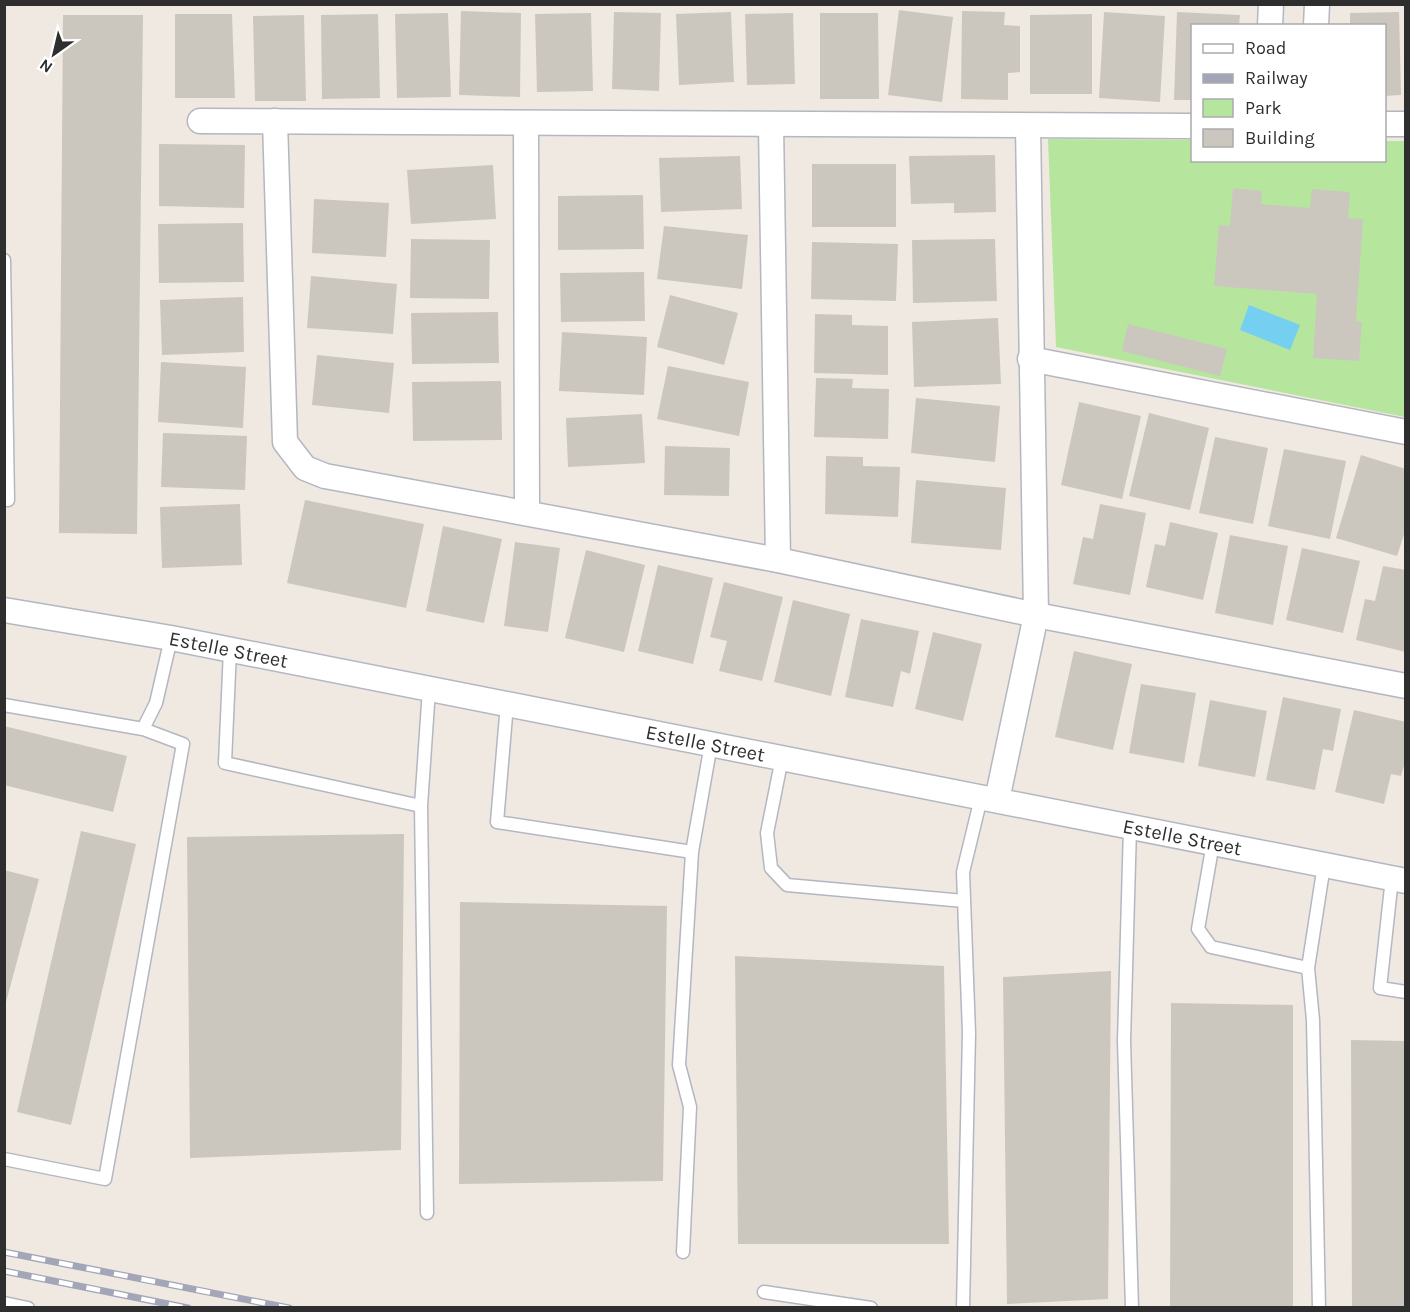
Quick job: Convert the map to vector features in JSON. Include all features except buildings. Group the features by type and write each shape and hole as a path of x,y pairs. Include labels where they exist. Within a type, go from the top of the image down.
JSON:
{"street":[{"path":"1270,24 1271,4"},
{"path":"1316,24 1317,4"},
{"path":"200,121 1191,126"},
{"path":"275,121 285,442 305,468 325,476 778,560 1036,615 1406,686"},
{"path":"526,123 527,513"},
{"path":"1386,124 1406,124"},
{"path":"771,125 778,560"},
{"path":"989,799 1036,615 1030,359 1028,126"},
{"path":"1030,359 1406,432"},
{"name":"Estelle Street","path":"4,610 171,638 1399,880"}],"lane":[{"path":"4,260 8,500 4,499"},
{"path":"143,729 156,702 171,638"},
{"path":"230,650 225,763 421,806"},
{"path":"427,1213 421,806 429,689"},
{"path":"507,704 497,822 692,852"},
{"path":"4,705 143,729 183,744 105,1179 4,1159"},
{"path":"683,1251 690,1107 679,1065 692,852 711,744"},
{"path":"782,758 767,833 771,868 787,885 964,901"},
{"path":"963,1308 969,1033 963,872 989,799"},
{"path":"1130,827 1124,1041 1132,1308"},
{"path":"1213,843 1198,929 1211,947 1308,968"},
{"path":"1320,1308 1313,1020 1308,968 1324,865"},
{"path":"1399,880 1380,988 1406,992"},
{"path":"764,1292 871,1308"},
{"path":"4,1303 28,1308"}],"green space":[{"path":"1048,139 1191,140 1191,162 1386,162 1386,141 1405,141 1405,417 1056,347"}],"water":[{"path":"1249,305 1300,325 1290,350 1240,330"}],"railway":[{"path":"4,1252 289,1308"},
{"path":"4,1271 188,1308"}]}
